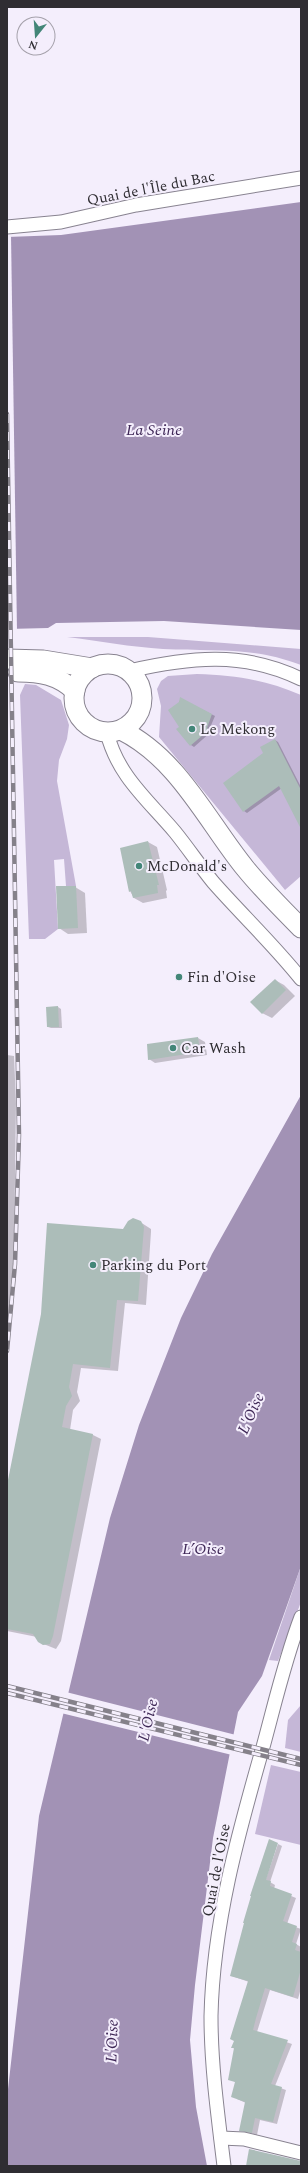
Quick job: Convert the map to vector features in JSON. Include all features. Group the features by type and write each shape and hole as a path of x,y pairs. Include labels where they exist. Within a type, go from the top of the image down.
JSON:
{"main road":[{"path":"7,659 43,660 92,668"},
{"path":"114,732 134,722 141,711 143,700 142,689 137,679 128,671 114,664 101,665 92,668 80,679 75,691 75,707 80,718 95,730 114,732 140,741 162,759 179,778 246,869 301,928"},
{"path":"7,672 38,672 50,675 62,680 75,691"},
{"path":"141,711 143,720 162,759"}],"street":[{"name":"Quai de l'Île du Bac","path":"7,227 61,222 136,205 301,178"},
{"path":"128,671 192,659 220,658 255,662 287,672 301,679"},
{"path":"114,732 114,757 122,771 176,833 213,882 278,951 301,979"},
{"name":"Quai de l'Oise","path":"224,2166 211,2048 212,1996 215,1960 235,1845 289,1649 301,1616"},
{"path":"220,2138 244,2140 301,2153"}],"shaded area":[{"path":"67,637 148,637 301,649 301,665 283,659 249,652 151,648"},
{"path":"197,674 250,679 301,695 301,876 285,890 159,737 161,706 157,689 161,681 168,676"},
{"path":"25,684 36,685 61,700 69,725 67,739 59,760 57,781 76,886 66,886 64,859 54,860 58,929 45,939 29,939 20,695"},
{"path":"301,1566 301,1602 278,1661 269,1660"},
{"path":"301,1705 301,1752 285,1748 288,1720"},
{"path":"271,1765 301,1772 301,1845 255,1834"}],"water":[{"name":"La Seine","path":"301,202 301,630 164,621 56,623 48,628 7,629 7,237 61,235"},
{"name":"L’Oise","path":"301,1095 301,1566 262,1676 238,1712 213,1838 195,1985 190,2040 196,2107 207,2166 7,2166 7,2098 39,1816 110,1518 139,1425 181,1318 212,1254"}],"pier":[{"path":"7,235 11,235 17,631 7,631"},
{"path":"66,1692 236,1735 232,1755 61,1713"}],"building":[{"path":"180,697 212,714 207,728 209,730 190,746 176,729 179,727 168,710 179,702"},
{"path":"275,739 301,790 301,829 279,786 243,812 223,783 263,753 260,747"},
{"name":"McDonald's","path":"148,841 159,885 157,885 158,893 133,898 131,891 129,892 120,848"},
{"path":"56,886 76,886 78,928 58,929"},
{"path":"275,979 286,990 262,1014 250,1002"},
{"path":"58,1006 59,1027 47,1027 46,1007"},
{"name":"Car Wash","path":"198,1037 200,1052 148,1060 147,1044"},
{"path":"133,1218 141,1221 144,1227 138,1301 117,1300 110,1368 73,1364 69,1387 72,1396 66,1406 62,1427 93,1434 53,1636 50,1644 43,1645 38,1642 33,1634 7,1629 7,1485 41,1314 47,1223 123,1229 128,1221"},
{"path":"269,1839 278,1843 266,1880 271,1881 270,1886 292,1894 283,1921 297,1926 292,1942 297,1944 295,1950 301,1952 301,1969 293,1997 265,1988 256,2018 253,2030 288,2040 271,2084 282,2087 273,2122 255,2118 252,2133 239,2131 245,2102 231,2097 235,2082 228,2080 234,2048 231,2048 234,2041 230,2039 248,1981 230,1976 250,1896"},
{"path":"249,2149 301,2161 301,2166 246,2166"}],"railway":[{"path":"7,414 19,1135 15,1264 7,1351"},
{"path":"7,1686 301,1759"},
{"path":"7,1693 301,1765"}],"place":[{"name":"Le Mekong","path":"192,729"},
{"name":"McDonald's","path":"139,866"},
{"name":"Fin d'Oise","path":"179,977"},
{"name":"Car Wash","path":"173,1048"},
{"name":"Parking du Port","path":"93,1265"}],"water label":[{"name":"L'Oise","path":"250,1413"},
{"name":"L'Oise","path":"147,1720"},
{"name":"L'Oise","path":"111,2041"}]}
